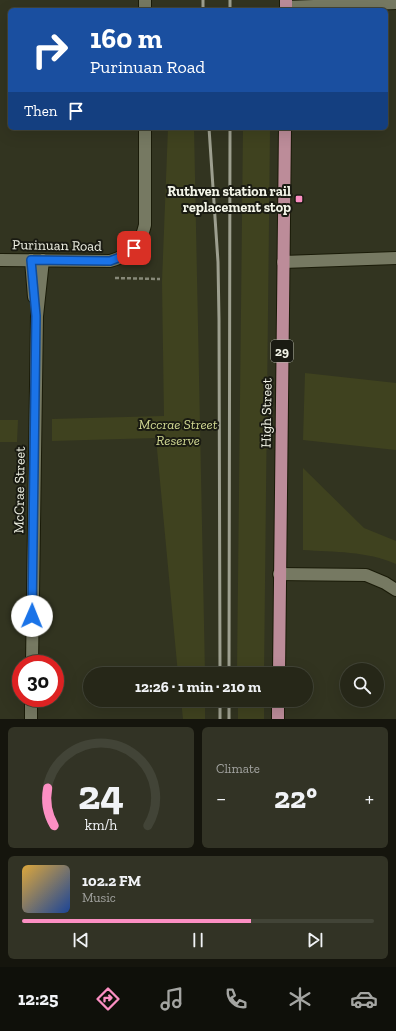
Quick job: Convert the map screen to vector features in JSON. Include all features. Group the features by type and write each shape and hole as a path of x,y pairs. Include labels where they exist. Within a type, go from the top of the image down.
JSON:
{"main road":[{"name":"High Street","path":"278,667 285,130"},
{"path":"278,707 278,719"}],"street":[{"path":"286,6 396,3"},
{"name":"Purinuan Road","path":"0,260 110,261 123,256 134,248 140,241 145,225 145,130"},
{"path":"283,262 396,258"},
{"name":"McCrae Street","path":"32,655 37,260"},
{"path":"279,574 366,575 380,580 396,590"},
{"path":"31,707 31,719"}],"path":[{"path":"115,278 160,279"}],"green space":[{"name":"Mccrae Street Reserve","path":"168,130 194,130 205,667 177,667 156,438 52,441 52,419 164,416 162,282"},
{"path":"243,130 270,130 264,667 237,667"},
{"path":"305,373 396,383 396,450 303,440"},
{"path":"0,420 18,420 17,442 0,442"},
{"path":"303,468 364,528 396,541 396,564 362,554 303,550"},
{"path":"182,707 205,707 205,719 183,719"},
{"path":"238,707 264,707 264,719 238,719"}],"railway":[{"path":"203,0 203,8"},
{"path":"230,0 230,8"},
{"path":"209,130 218,262 220,667"},
{"path":"229,667 230,130"},
{"path":"220,707 220,719"},
{"path":"229,707 229,719"}],"place":[{"name":"Ruthven station rail replacement stop","path":"299,199"}],"route":[{"path":"32,616 36,316 31,260 110,261 116,260 129,253 134,248"}]}
